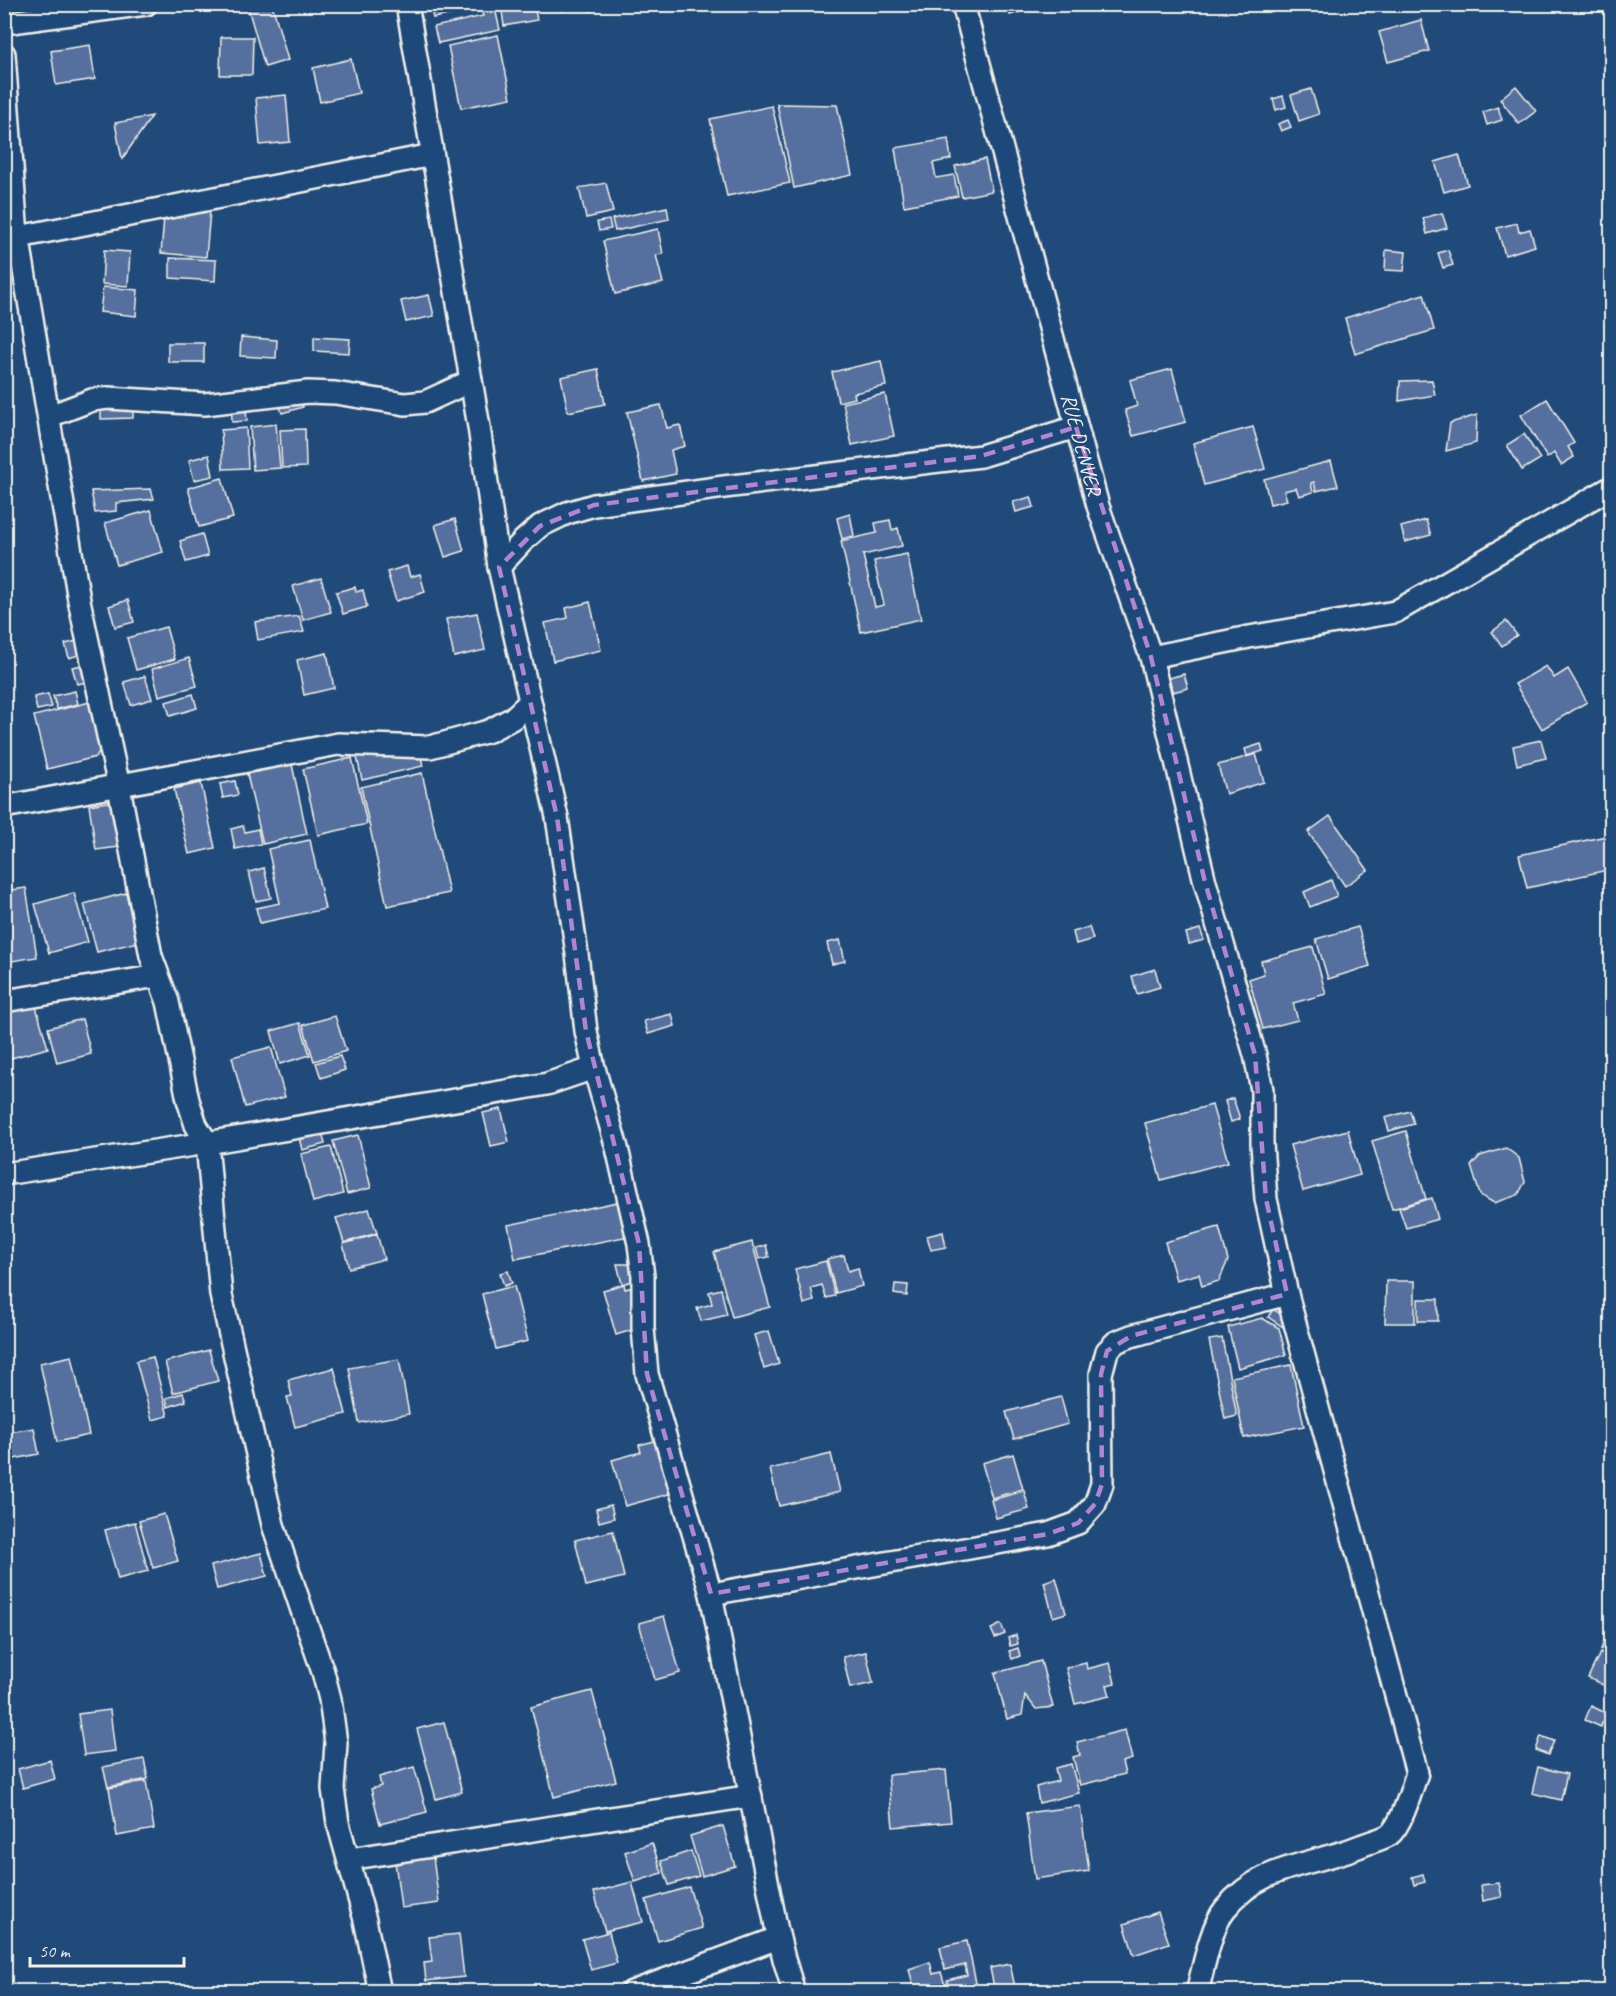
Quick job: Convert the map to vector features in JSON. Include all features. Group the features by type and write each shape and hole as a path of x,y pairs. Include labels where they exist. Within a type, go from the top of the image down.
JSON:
{"street":[{"path":"4,23 146,4"},
{"path":"407,4 471,381 499,567 557,817 578,954 586,1031 617,1148 639,1244 643,1276 643,1328 647,1374 711,1594 778,1938 794,1992"},
{"name":"RUE DENVER","path":"963,4 1098,506 1150,657 1205,882 1255,1055 1262,1089 1262,1144 1266,1199 1287,1294 1417,1773 1407,1807 1389,1834 1344,1853 1276,1871 1244,1889 1223,1911 1213,1935 1197,1992"},
{"path":"4,54 13,228 50,416 79,600 119,787 151,956 168,1002 188,1100 196,1125 207,1143 221,1295 273,1525 330,1699 336,1743 333,1789 338,1824 349,1860 380,1992"},
{"path":"13,228 432,155"},
{"path":"50,416 92,400 108,398 205,404 308,392 335,393 405,404 425,402 445,395 471,381"},
{"path":"499,567 540,526 567,513 594,505 981,456 1076,427"},
{"path":"1150,657 1395,612 1611,487"},
{"path":"4,807 338,744 430,747 489,731 513,718 531,702"},
{"path":"4,1001 158,976"},
{"path":"4,1174 207,1143 547,1084 594,1068"},
{"path":"711,1594 1048,1534 1078,1523 1095,1504 1102,1484 1101,1374 1107,1351 1116,1342 1131,1336 1287,1294"},
{"path":"349,1860 751,1796"},
{"path":"632,1992 778,1938"}],"highlighted area":[{"path":"1076,427 1151,657 1205,882 1255,1055 1266,1199 1287,1294 1131,1336 1107,1351 1101,1374 1102,1484 1095,1504 1078,1523 1048,1534 711,1594 647,1374 639,1244 586,1031 557,817 499,567 540,526 594,505 981,456"}],"building":[{"path":"261,4 272,4 288,60 265,67 248,8"},
{"path":"494,4 500,30 438,43 434,27 483,16 481,8 433,18 430,5"},
{"path":"501,4 534,4 537,20 504,26"},
{"path":"560,4 577,4 578,8 561,11"},
{"path":"589,4 614,4 590,11"},
{"path":"1007,4 1044,4 1010,15"},
{"path":"1421,20 1429,51 1388,62 1379,32"},
{"path":"498,35 511,98 461,108 448,46"},
{"path":"221,37 253,37 252,75 220,75"},
{"path":"90,45 95,79 56,85 51,51"},
{"path":"351,59 359,93 320,102 313,68"},
{"path":"1516,86 1536,111 1519,124 1500,99"},
{"path":"1311,89 1319,114 1299,121 1291,95"},
{"path":"286,95 290,142 260,145 256,98"},
{"path":"1283,96 1286,107 1276,110 1273,99"},
{"path":"777,104 837,105 852,175 794,188"},
{"path":"772,106 790,183 727,196 710,119"},
{"path":"1498,107 1502,120 1487,125 1483,112"},
{"path":"152,116 122,159 115,123"},
{"path":"1288,120 1291,127 1281,131 1278,124"},
{"path":"948,139 951,159 933,163 936,178 954,175 958,196 904,206 895,148"},
{"path":"1459,155 1468,185 1444,192 1435,162"},
{"path":"985,159 992,191 962,197 955,166"},
{"path":"606,183 613,212 586,218 579,188"},
{"path":"165,207 210,211 206,257 161,253"},
{"path":"667,207 669,219 615,231 612,219"},
{"path":"1442,213 1447,228 1427,234 1423,218"},
{"path":"609,220 611,229 599,231 597,222"},
{"path":"1517,223 1519,232 1530,229 1535,246 1505,255 1497,228"},
{"path":"658,229 663,254 656,255 663,283 615,294 603,241"},
{"path":"104,250 130,252 128,286 102,284"},
{"path":"1386,250 1406,252 1404,271 1385,270"},
{"path":"1448,250 1453,265 1443,268 1438,253"},
{"path":"170,258 216,260 215,281 170,278"},
{"path":"103,287 138,290 136,316 100,312"},
{"path":"1424,294 1434,330 1355,354 1345,318"},
{"path":"429,295 434,316 406,322 401,301"},
{"path":"241,337 277,340 276,358 240,356"},
{"path":"314,337 350,339 349,353 314,351"},
{"path":"168,343 204,343 204,362 168,362"},
{"path":"881,361 886,386 854,393 855,398 838,402 832,372"},
{"path":"598,369 605,404 568,412 561,377"},
{"path":"1172,369 1186,422 1133,436 1125,410 1137,406 1130,380"},
{"path":"1432,380 1435,395 1399,401 1400,381"},
{"path":"297,387 303,407 282,413 276,393"},
{"path":"885,394 894,436 852,445 843,403"},
{"path":"245,398 247,421 232,422 231,399"},
{"path":"1547,399 1574,443 1568,447 1574,457 1561,465 1554,453 1547,458 1521,415"},
{"path":"661,405 667,428 680,425 685,446 671,450 676,474 643,481 627,412"},
{"path":"133,406 133,418 101,419 101,407"},
{"path":"1477,415 1476,443 1446,451 1450,423"},
{"path":"276,424 280,468 253,470 250,427"},
{"path":"1253,427 1265,469 1204,485 1193,443"},
{"path":"246,428 248,468 223,469 221,430"},
{"path":"305,429 306,467 282,468 280,430"},
{"path":"1524,434 1540,459 1522,470 1507,445"},
{"path":"209,455 213,476 194,480 189,460"},
{"path":"1331,461 1338,486 1316,491 1314,482 1311,483 1313,492 1299,496 1296,488 1284,491 1287,500 1270,504 1264,479"},
{"path":"222,478 233,518 199,527 188,488"},
{"path":"151,489 154,499 116,503 116,511 95,513 91,491"},
{"path":"1031,497 1034,507 1016,512 1013,502"},
{"path":"151,510 163,552 117,565 105,523"},
{"path":"850,514 854,536 842,539 837,518"},
{"path":"455,519 464,551 445,557 435,525"},
{"path":"890,520 892,530 898,528 902,546 863,555 875,607 884,605 874,561 907,554 921,619 861,632 841,541 877,533 875,523"},
{"path":"1426,520 1431,535 1405,542 1401,527"},
{"path":"202,534 208,556 186,562 180,541"},
{"path":"407,566 410,577 420,574 425,592 396,601 387,572"},
{"path":"321,578 331,612 303,620 293,586"},
{"path":"355,587 356,592 363,590 367,607 343,614 336,592"},
{"path":"128,600 134,622 115,627 109,606"},
{"path":"590,602 601,650 553,661 545,623 568,618 566,608"},
{"path":"477,613 485,650 454,657 446,619"},
{"path":"299,616 304,632 258,640 255,622"},
{"path":"1506,621 1517,635 1502,646 1492,632"},
{"path":"166,627 175,659 136,670 127,638"},
{"path":"81,640 84,653 69,658 65,644"},
{"path":"327,653 334,688 304,695 297,660"},
{"path":"189,658 197,686 159,696 152,669"},
{"path":"87,664 91,681 77,684 72,667"},
{"path":"1546,666 1554,678 1568,669 1587,702 1542,729 1515,684"},
{"path":"1184,674 1188,688 1173,692 1169,678"},
{"path":"145,676 152,699 131,705 124,682"},
{"path":"75,691 78,704 57,709 53,696"},
{"path":"48,694 52,707 37,710 34,697"},
{"path":"193,694 197,708 170,716 166,702"},
{"path":"94,701 104,742 96,757 47,769 34,716"},
{"path":"416,735 423,766 362,780 355,748"},
{"path":"1541,740 1546,758 1517,765 1513,746"},
{"path":"1261,744 1263,751 1247,756 1245,749"},
{"path":"1256,754 1264,782 1226,794 1218,765"},
{"path":"352,758 367,824 318,835 303,769"},
{"path":"291,760 307,834 263,844 246,770"},
{"path":"422,773 449,893 387,906 361,787"},
{"path":"235,781 238,795 223,798 220,784"},
{"path":"201,783 215,848 189,854 174,789"},
{"path":"120,800 127,846 96,850 89,805"},
{"path":"1330,816 1368,870 1345,886 1308,832"},
{"path":"243,826 245,832 258,829 261,844 235,849 231,829"},
{"path":"1606,836 1612,869 1527,888 1519,855"},
{"path":"310,840 325,909 260,923 256,908 280,903 268,849"},
{"path":"264,868 271,898 256,901 249,872"},
{"path":"1331,880 1337,896 1310,907 1304,892"},
{"path":"26,888 37,957 12,961 4,916 4,891"},
{"path":"74,893 88,942 49,953 35,904"},
{"path":"126,893 138,942 97,952 84,904"},
{"path":"1089,927 1093,939 1076,944 1073,932"},
{"path":"1358,927 1370,966 1328,979 1316,939"},
{"path":"1200,929 1204,940 1189,944 1186,933"},
{"path":"840,940 845,961 832,964 827,943"},
{"path":"1313,947 1326,994 1293,1003 1298,1020 1263,1029 1249,979 1264,974 1261,961"},
{"path":"1155,969 1160,987 1137,994 1132,976"},
{"path":"35,1003 48,1048 4,1060 4,1012"},
{"path":"672,1014 675,1026 648,1034 644,1021"},
{"path":"335,1016 346,1051 314,1061 303,1025"},
{"path":"82,1019 91,1054 57,1063 48,1028"},
{"path":"300,1023 310,1055 280,1064 271,1031"},
{"path":"271,1047 285,1097 245,1107 232,1057"},
{"path":"340,1056 345,1070 321,1078 316,1063"},
{"path":"1233,1098 1240,1119 1231,1122 1225,1101"},
{"path":"1212,1105 1228,1162 1161,1180 1145,1123"},
{"path":"501,1109 509,1142 491,1146 483,1113"},
{"path":"1410,1111 1414,1124 1389,1131 1385,1118"},
{"path":"321,1127 325,1144 302,1150 298,1133"},
{"path":"1348,1130 1360,1175 1303,1191 1290,1145"},
{"path":"1406,1131 1426,1199 1392,1209 1372,1141"},
{"path":"358,1135 371,1188 347,1194 333,1141"},
{"path":"331,1147 343,1194 313,1202 301,1154"},
{"path":"1506,1148 1519,1158 1525,1182 1518,1195 1494,1203 1480,1195 1471,1166 1480,1156"},
{"path":"1432,1198 1438,1219 1406,1228 1399,1208"},
{"path":"622,1201 629,1236 515,1259 508,1225"},
{"path":"369,1209 377,1233 344,1243 336,1218"},
{"path":"1219,1227 1228,1260 1219,1281 1202,1286 1199,1274 1176,1280 1165,1242"},
{"path":"943,1232 946,1247 931,1250 927,1236"},
{"path":"377,1234 384,1259 349,1268 343,1244"},
{"path":"752,1242 770,1307 732,1317 714,1252"},
{"path":"766,1245 769,1257 759,1259 756,1248"},
{"path":"844,1255 848,1271 858,1268 862,1286 836,1293 827,1259"},
{"path":"826,1261 835,1296 826,1298 822,1285 811,1288 814,1301 804,1304 795,1269"},
{"path":"617,1264 639,1264 646,1277 622,1284"},
{"path":"508,1271 512,1283 504,1286 500,1273"},
{"path":"1386,1281 1415,1281 1415,1323 1385,1323"},
{"path":"624,1284 625,1289 637,1286 648,1325 616,1335 603,1290"},
{"path":"895,1284 908,1285 907,1296 894,1294"},
{"path":"514,1286 528,1341 496,1349 482,1294"},
{"path":"721,1289 727,1315 701,1321 697,1308 712,1304 709,1292"},
{"path":"1418,1299 1438,1299 1438,1321 1418,1321"},
{"path":"1273,1309 1291,1321 1286,1329 1268,1317"},
{"path":"1262,1318 1279,1328 1286,1355 1238,1368 1228,1327"},
{"path":"769,1331 779,1364 764,1369 754,1335"},
{"path":"1222,1338 1237,1416 1225,1419 1209,1340"},
{"path":"209,1350 218,1381 173,1393 165,1362"},
{"path":"72,1356 89,1435 57,1442 40,1363"},
{"path":"153,1357 168,1416 152,1420 136,1361"},
{"path":"399,1359 409,1414 359,1423 349,1368"},
{"path":"1291,1365 1304,1426 1244,1438 1232,1377"},
{"path":"334,1368 346,1414 295,1427 287,1397 292,1396 288,1380"},
{"path":"183,1393 186,1401 168,1407 166,1398"},
{"path":"1061,1397 1068,1424 1014,1439 1006,1412"},
{"path":"34,1428 39,1454 4,1461 4,1433"},
{"path":"662,1439 676,1492 625,1506 612,1460 641,1452 639,1445"},
{"path":"831,1454 840,1492 779,1506 770,1469"},
{"path":"1013,1454 1023,1489 992,1498 982,1463"},
{"path":"1024,1491 1029,1509 996,1518 991,1500"},
{"path":"611,1505 614,1518 599,1522 596,1509"},
{"path":"164,1514 178,1561 153,1568 139,1521"},
{"path":"135,1522 148,1571 118,1579 105,1530"},
{"path":"613,1531 624,1577 586,1586 575,1540"},
{"path":"261,1553 267,1576 217,1589 211,1566"},
{"path":"1608,1569 1612,1571 1612,1582 1604,1579"},
{"path":"1056,1578 1066,1613 1053,1617 1044,1582"},
{"path":"664,1616 680,1673 655,1680 639,1623"},
{"path":"1001,1624 1005,1634 995,1638 991,1629"},
{"path":"1609,1630 1612,1631 1612,1654 1601,1649"},
{"path":"1016,1635 1018,1644 1010,1646 1008,1638"},
{"path":"1018,1648 1020,1656 1012,1659 1009,1651"},
{"path":"866,1652 873,1683 850,1688 843,1657"},
{"path":"1600,1653 1612,1658 1612,1689 1588,1678"},
{"path":"1041,1661 1053,1707 1036,1709 1025,1695 1022,1715 1007,1719 995,1673"},
{"path":"1086,1663 1087,1669 1110,1663 1115,1683 1107,1685 1110,1696 1075,1704 1066,1668"},
{"path":"592,1691 616,1781 554,1797 531,1707"},
{"path":"1591,1706 1612,1716 1612,1727 1602,1723 1601,1727 1585,1720"},
{"path":"110,1710 115,1751 84,1755 78,1714"},
{"path":"444,1722 462,1792 436,1799 417,1729"},
{"path":"1125,1730 1132,1759 1122,1762 1125,1774 1080,1785 1073,1757 1080,1755 1077,1742"},
{"path":"1541,1736 1554,1741 1548,1755 1536,1750"},
{"path":"144,1759 148,1779 108,1787 103,1767"},
{"path":"50,1760 55,1779 23,1788 18,1769"},
{"path":"1071,1764 1079,1793 1039,1803 1036,1787 1058,1781 1055,1768"},
{"path":"414,1767 427,1812 380,1824 371,1789 381,1786 379,1777"},
{"path":"1538,1767 1567,1774 1561,1800 1532,1793"},
{"path":"946,1770 951,1822 893,1827 888,1775"},
{"path":"146,1781 154,1829 117,1836 109,1788"},
{"path":"1080,1806 1089,1871 1035,1879 1026,1813"},
{"path":"723,1826 735,1866 702,1876 690,1836"},
{"path":"652,1843 662,1873 635,1882 625,1852"},
{"path":"691,1851 699,1876 669,1885 661,1861"},
{"path":"433,1857 439,1903 401,1908 395,1861"},
{"path":"1423,1874 1425,1882 1414,1885 1412,1877"},
{"path":"632,1882 643,1922 605,1931 594,1892"},
{"path":"1499,1883 1502,1897 1483,1901 1481,1885"},
{"path":"689,1887 702,1928 658,1941 646,1900"},
{"path":"1158,1912 1169,1943 1134,1955 1124,1924"},
{"path":"609,1932 617,1963 591,1970 582,1939"},
{"path":"459,1934 464,1977 426,1981 424,1963 432,1962 429,1937"},
{"path":"967,1941 978,1992 949,1992 947,1980 967,1975 965,1965 945,1970 940,1947"},
{"path":"930,1962 933,1974 941,1972 947,1992 915,1992 909,1969"},
{"path":"1010,1964 1016,1992 995,1992 990,1968"}]}
